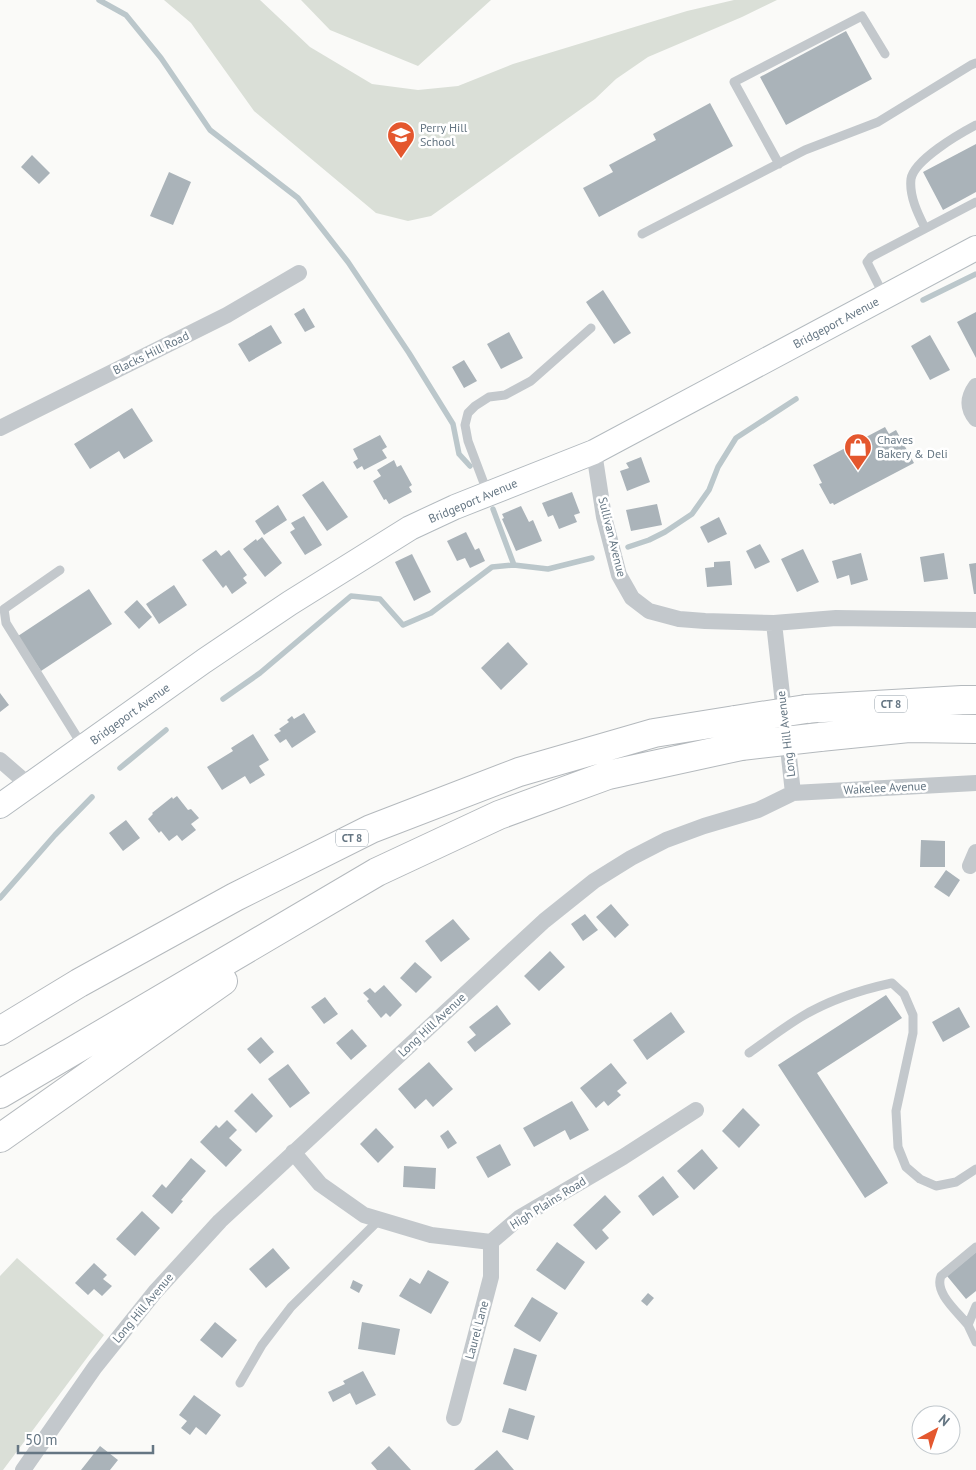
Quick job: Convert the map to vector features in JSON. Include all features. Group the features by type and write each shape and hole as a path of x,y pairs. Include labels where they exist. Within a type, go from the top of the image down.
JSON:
{"highway":[{"name":"CT 8","path":"0,1031 79,983 226,901 371,828 519,772 654,733 735,720 806,709 976,700"},
{"name":"CT 8","path":"0,1094 377,872 499,815 608,775 741,746 908,728 976,729"},
{"path":"0,1138 377,872"}],"main road":[{"name":"Bridgeport Avenue","path":"0,806 204,661 290,603 410,528 488,494 594,452 976,248"}],"street":[{"name":"Blacks Hill Road","path":"0,428 227,315 299,273"},
{"path":"976,386 969,399 970,407 976,419"},
{"name":"Sullivan Avenue","path":"594,452 604,517 619,575 632,598 649,611 679,619 774,623"},
{"path":"774,623 836,618 976,620"},
{"name":"Long Hill Avenue","path":"23,1470 95,1367 155,1292 220,1221 537,928 594,882 631,858 666,840 704,826 758,810 793,793 774,623"},
{"path":"0,760 30,786"},
{"name":"Wakelee Avenue","path":"793,793 976,784"},
{"name":"High Plains Road","path":"491,1242 519,1218 624,1157 696,1110"},
{"path":"293,1152 320,1184 364,1215 431,1234 491,1242"},
{"name":"Laurel Lane","path":"454,1418 491,1277 491,1242"}],"lane":[{"path":"778,164 734,82 862,16 885,54"},
{"path":"642,234 805,150 878,122 976,63"},
{"path":"925,228 915,206 911,181 914,170 922,161 976,124"},
{"path":"884,297 867,262 871,256 976,202"},
{"path":"488,494 464,425 468,413 488,397 505,395 531,381 591,328"},
{"path":"60,570 4,609 6,623 83,748"},
{"path":"749,1053 802,1017 840,997 892,983 904,994 913,1015 913,1033 896,1111 898,1147 906,1167 920,1180 936,1186 956,1182 976,1169"},
{"path":"240,1383 262,1345 291,1307 380,1219"},
{"path":"976,1247 941,1276 939,1282 941,1291 968,1325 976,1342"},
{"path":"968,1325 976,1306"}],"shaded area":[{"path":"164,0 260,0 310,47 372,84 418,90 458,86 513,64 687,11 734,0 777,0 648,57 616,79 595,99 431,216 408,221 376,213 254,111 191,23"},
{"path":"301,0 491,0 418,66 330,30"},
{"path":"17,1258 104,1335 3,1470 0,1470 0,1276"}],"building":[{"path":"846,31 872,79 786,125 760,77"},
{"path":"710,103 733,146 599,217 583,188 613,172 609,165 656,140 653,134"},
{"path":"976,144 976,192 943,210 923,172"},
{"path":"32,155 50,173 39,184 21,167"},
{"path":"169,172 191,182 173,225 150,216"},
{"path":"603,290 631,333 614,344 586,302"},
{"path":"304,308 315,327 305,332 294,314"},
{"path":"976,312 976,358 957,322"},
{"path":"271,325 282,343 249,362 238,344"},
{"path":"509,332 523,358 501,369 487,344"},
{"path":"930,335 950,370 930,380 911,346"},
{"path":"464,360 477,381 464,388 452,367"},
{"path":"132,408 153,441 124,459 119,451 90,469 74,444"},
{"name":"Chaves Bakery & Deli","path":"885,427 889,434 896,430 914,463 834,505 833,503 830,504 819,484 822,483 813,465"},
{"path":"380,435 387,447 382,450 387,458 364,470 362,466 357,469 353,462 358,459 353,449"},
{"path":"641,457 650,482 627,491 620,471 629,468 626,463"},
{"path":"394,460 397,467 401,465 412,485 409,487 412,492 389,504 386,499 384,500 373,481 381,476 377,470"},
{"path":"323,481 348,517 327,531 302,495"},
{"path":"572,492 580,513 574,515 577,522 559,529 553,515 548,517 542,503"},
{"path":"657,504 662,525 631,531 626,510"},
{"path":"278,505 287,520 264,535 255,521"},
{"path":"521,506 529,522 533,520 542,541 516,551 502,519 504,518 502,514"},
{"path":"304,516 322,545 305,555 290,532 295,529 291,523"},
{"path":"719,517 727,534 708,543 700,527"},
{"path":"466,532 475,550 479,548 485,561 470,568 465,558 457,561 447,541"},
{"path":"262,537 282,563 265,577 243,549 256,539 257,541"},
{"path":"760,544 770,562 755,569 746,551"},
{"path":"803,549 819,582 797,592 781,559"},
{"path":"216,550 221,556 229,550 247,575 243,578 247,583 232,594 226,585 223,588 202,560"},
{"path":"861,553 868,580 851,585 849,575 837,579 832,561"},
{"path":"944,553 948,579 924,582 920,557"},
{"path":"412,554 431,592 414,601 395,562"},
{"path":"730,561 732,585 707,587 705,568 714,567 714,562"},
{"path":"976,563 976,594 974,594 969,564"},
{"path":"174,585 187,605 159,624 146,604"},
{"path":"89,589 112,624 41,671 18,636"},
{"path":"137,600 152,617 139,629 124,612"},
{"path":"508,642 528,664 501,690 481,668"},
{"path":"0,693 9,705 0,712"},
{"path":"304,713 316,732 292,748 286,739 280,743 274,735 281,731 279,729 289,722 287,720 292,716 294,719"},
{"path":"253,734 269,760 259,766 265,775 250,784 245,776 222,790 207,767 233,751 231,748"},
{"path":"177,796 188,810 191,809 199,818 191,824 196,830 182,841 177,835 169,841 161,831 159,833 148,819 152,813 172,797 173,799"},
{"path":"126,820 140,838 123,851 109,833"},
{"path":"921,840 945,841 945,867 920,867"},
{"path":"946,870 960,880 949,897 934,887"},
{"path":"611,904 629,925 615,938 596,917"},
{"path":"585,914 598,930 583,941 571,924"},
{"path":"453,919 470,939 441,962 425,941"},
{"path":"550,951 565,967 539,991 524,976"},
{"path":"415,962 432,977 416,993 400,978"},
{"path":"384,985 402,1005 390,1017 386,1013 381,1018 363,993 370,988 375,993"},
{"path":"886,995 902,1018 817,1073 888,1183 865,1198 778,1065"},
{"path":"325,997 338,1014 324,1024 311,1007"},
{"path":"497,1005 511,1024 475,1052 467,1042 476,1035 469,1027"},
{"path":"959,1007 970,1027 943,1042 932,1022"},
{"path":"671,1012 685,1032 647,1060 633,1040"},
{"path":"352,1029 367,1046 351,1060 336,1043"},
{"path":"261,1037 274,1052 260,1064 247,1049"},
{"path":"429,1062 453,1089 433,1107 426,1099 415,1109 398,1089"},
{"path":"611,1063 627,1083 617,1091 621,1095 608,1106 604,1101 596,1108 580,1088"},
{"path":"288,1064 310,1093 290,1108 268,1079"},
{"path":"252,1093 273,1116 256,1133 234,1111"},
{"path":"572,1101 589,1130 570,1140 565,1130 534,1147 523,1128"},
{"path":"743,1108 760,1125 739,1148 722,1131"},
{"path":"227,1120 237,1130 229,1138 242,1150 226,1167 200,1142 216,1125 219,1128"},
{"path":"376,1128 394,1147 378,1163 360,1144"},
{"path":"448,1130 457,1143 448,1149 440,1136"},
{"path":"500,1144 511,1165 488,1178 476,1157"},
{"path":"702,1149 718,1168 694,1190 677,1171"},
{"path":"191,1158 206,1171 181,1200 183,1201 172,1214 152,1196 162,1184 166,1188"},
{"path":"404,1166 436,1168 435,1189 403,1187"},
{"path":"663,1176 679,1197 653,1216 638,1196"},
{"path":"605,1195 621,1212 602,1230 609,1238 596,1250 573,1225"},
{"path":"142,1211 160,1228 135,1256 116,1239"},
{"path":"557,1242 585,1262 565,1290 536,1270"},
{"path":"273,1248 290,1268 266,1288 249,1269"},
{"path":"976,1252 976,1291 966,1299 947,1276"},
{"path":"94,1263 107,1275 103,1279 112,1286 102,1296 94,1289 88,1295 75,1283"},
{"path":"428,1270 449,1282 431,1314 399,1296 410,1278 420,1284"},
{"path":"353,1280 363,1285 359,1293 350,1288"},
{"path":"648,1293 654,1298 647,1306 641,1301"},
{"path":"532,1297 558,1313 540,1342 514,1326"},
{"path":"215,1322 237,1340 222,1358 200,1340"},
{"path":"362,1322 400,1329 395,1355 358,1349"},
{"path":"514,1348 537,1355 526,1391 503,1384"},
{"path":"363,1371 376,1395 356,1405 350,1393 333,1402 328,1392 345,1384 343,1381"},
{"path":"194,1395 221,1415 206,1435 196,1427 190,1435 181,1428 187,1421 179,1415"},
{"path":"509,1408 535,1416 528,1440 502,1432"},
{"path":"100,1446 118,1460 110,1470 81,1470"},
{"path":"389,1446 411,1470 377,1470 371,1463"},
{"path":"497,1450 514,1470 474,1470"}],"waterway":[{"path":"99,0 126,15 161,58 210,130 298,198 348,262 409,353 453,424 459,454 470,466"},
{"path":"923,300 976,274"},
{"path":"628,547 665,532 692,514 709,490 718,467 736,438 796,399"},
{"path":"493,509 514,565"},
{"path":"223,699 260,673 351,596 380,599 403,625 431,613 492,567 514,565 548,569 592,558"},
{"path":"120,768 166,730"},
{"path":"0,898 55,835 92,797"}],"place":[{"name":"Perry Hill School","path":"401,159"},
{"name":"Chaves Bakery & Deli","path":"858,471"}]}
